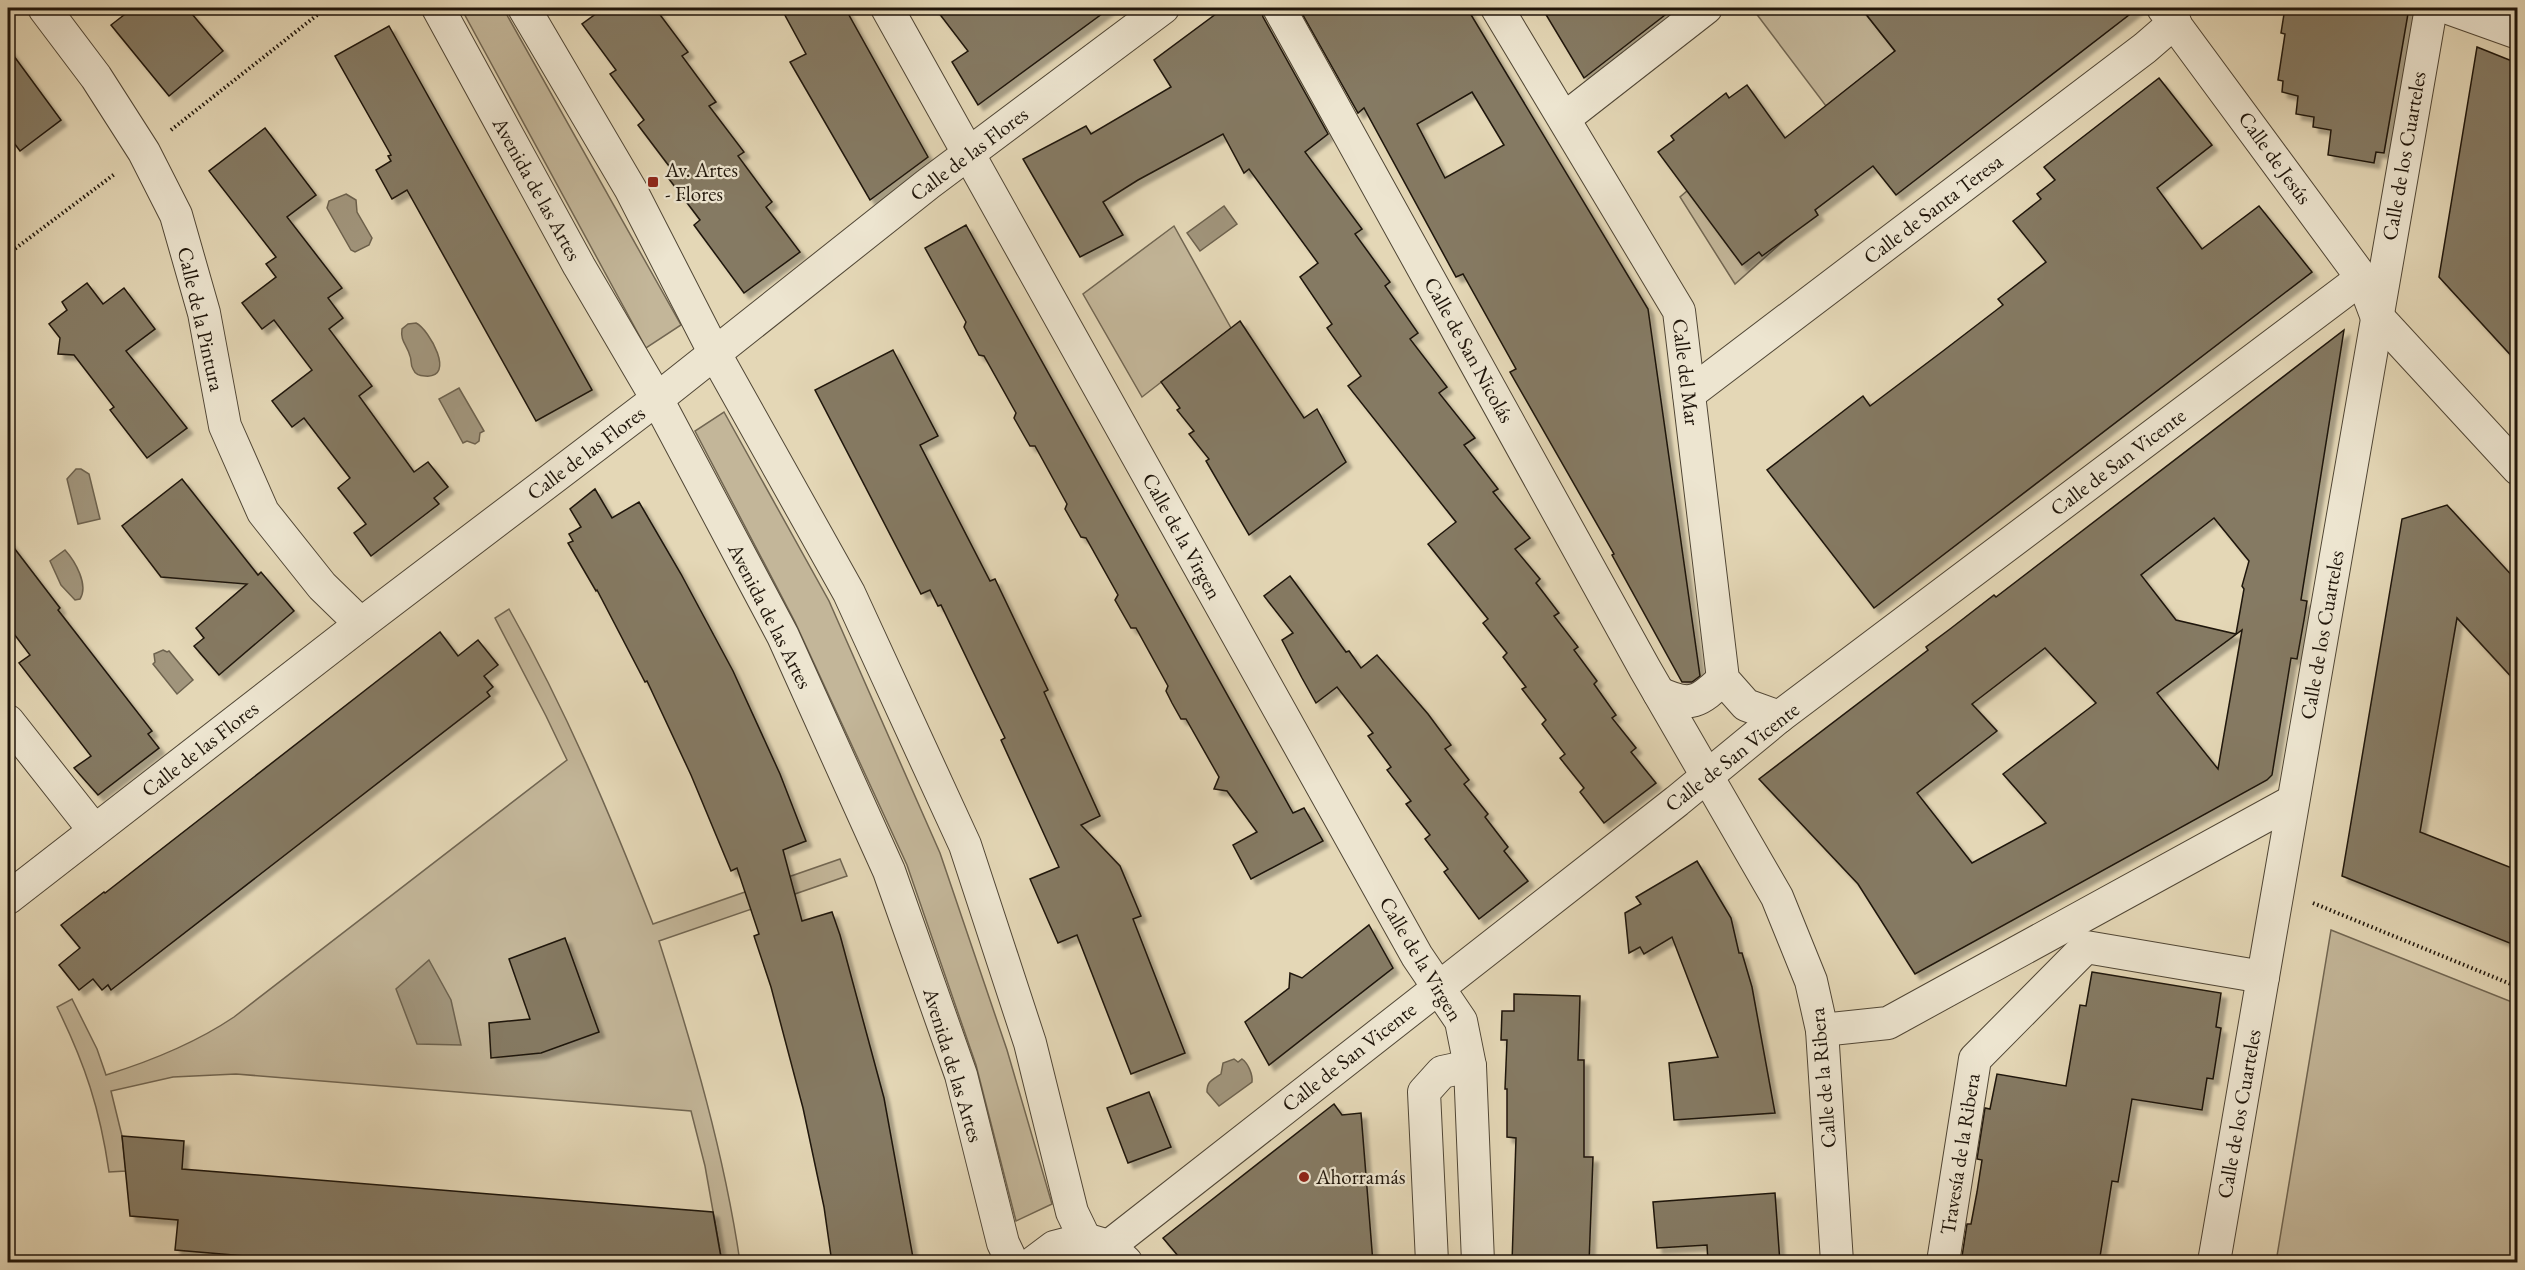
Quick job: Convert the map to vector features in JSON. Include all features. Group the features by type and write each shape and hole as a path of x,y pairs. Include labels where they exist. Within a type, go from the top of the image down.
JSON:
{"street":[{"name":"Calle de la Pintura","path":"44,8 96,77 138,142 176,215 204,312 225,426 263,512 322,586 361,624"},
{"name":"Avenida de las Artes","path":"438,8 579,266 657,399 783,636 889,871 961,1075 1003,1243 1012,1263"},
{"path":"524,8 631,190 714,352 849,593 965,845 1030,1043 1072,1212 1106,1249"},
{"name":"Calle de la Virgen","path":"887,8 1411,945 1461,1021 1470,1066 1478,1263"},
{"name":"Calle de las Flores","path":"8,898 361,624 657,399 969,154 1163,8"},
{"name":"Calle de San Nicolás","path":"1279,8 1659,693 1708,776"},
{"name":"Calle del Mar","path":"1497,8 1679,311 1723,679"},
{"path":"1565,118 1706,8"},
{"name":"Calle de los Cuarteles","path":"2214,1263 2276,895 2353,464 2376,315 2431,8"},
{"path":"2448,8 2517,33"},
{"name":"Calle de Jesús","path":"2169,15 2362,278 2376,315"},
{"name":"Calle de Santa Teresa","path":"1689,394 2145,48 2169,15"},
{"name":"Calle de San Vicente","path":"1106,1249 1708,776 1779,717 2362,278"},
{"path":"2376,315 2517,469"},
{"path":"1659,693 1679,702 1704,698 1723,679 1746,705 1779,717"},
{"path":"8,721 94,830"},
{"name":"Calle de la Ribera","path":"1708,776 1777,897 1811,981 1822,1030 1837,1263"},
{"path":"1822,1030 1888,1023 2293,801"},
{"name":"Travesía de la Ribera","path":"1943,1263 1975,1059 2086,947 2263,977"},
{"path":"1432,1263 1424,1092 1442,1072 1470,1066"},
{"path":"1034,1263 1054,1247 1106,1249"}],"path":[{"path":"2276,895 2316,904 2517,987"}],"shaded area":[{"path":"461,8 503,8 681,325 646,348"},
{"path":"1752,8 1861,8 1895,51 1826,106"},
{"path":"1748,139 1807,220 1735,284 1680,197"},
{"path":"346,194 356,200 357,212 372,238 369,245 355,252 351,250 327,208 329,201"},
{"path":"1224,206 1237,224 1200,251 1187,233"},
{"path":"1174,226 1231,328 1142,397 1083,294"},
{"path":"416,323 427,334 437,353 440,362 439,370 434,375 420,375 412,367 411,358 402,337 402,329 408,324"},
{"path":"459,388 484,431 480,433 479,441 475,444 467,441 463,443 439,399"},
{"path":"724,412 829,601 940,853 1007,1050 1052,1204 1016,1221 976,1065 907,865 795,622 695,431"},
{"path":"76,469 89,474 100,519 78,524 67,479"},
{"path":"65,550 77,567 82,580 80,599 75,600 61,585 50,561"},
{"path":"509,609 550,686 587,764 653,924 840,859 847,876 659,941 706,1100 725,1181 740,1262 722,1262 705,1166 691,1111 236,1074 173,1077 111,1091 122,1136 126,1171 109,1172 90,1087 76,1048 57,1007 72,999 97,1049 106,1075 188,1044 234,1017 567,760 495,618"},
{"path":"163,650 169,651 193,680 177,694 153,664 154,654"},
{"path":"2331,930 2517,1004 2517,1262 2276,1262"},
{"path":"429,960 451,1000 461,1045 417,1044 396,989"},
{"path":"1234,1059 1238,1062 1242,1059 1246,1063 1252,1082 1219,1106 1207,1092 1208,1085 1221,1074 1223,1063"}],"building":[{"path":"133,8 187,8 223,51 169,96 111,25"},
{"path":"604,8 655,8 688,52 682,56 716,102 709,106 744,152 738,156 772,202 766,207 800,252 744,293 694,225 700,220 666,175 672,170 638,125 644,120 610,74 616,70 582,24"},
{"path":"781,8 845,8 928,157 870,200 790,62 806,54"},
{"path":"935,8 1110,8 978,105 952,62 968,51"},
{"path":"1224,8 1261,8 1263,17 1328,134 1305,152 1362,229 1355,234 1390,282 1385,286 1418,333 1410,339 1447,387 1439,393 1475,438 1464,445 1498,489 1493,492 1530,538 1515,549 1540,579 1536,583 1559,613 1554,616 1578,647 1574,650 1597,681 1594,684 1616,715 1612,718 1636,748 1631,752 1656,783 1604,823 1580,792 1584,788 1560,758 1565,754 1542,724 1546,720 1522,689 1526,687 1503,657 1507,653 1483,623 1488,619 1428,544 1456,522 1348,386 1361,376 1327,328 1332,324 1300,277 1318,263 1249,169 1244,173 1223,134 1138,180 1103,202 1123,235 1080,257 1023,159 1086,126 1091,134 1171,87 1154,60"},
{"path":"1299,8 1467,8 1648,309 1700,676 1692,682 1682,682 1612,555 1614,554 1510,372 1516,369 1463,274 1456,277 1364,108 1358,113","holes":["1472,92 1504,145 1445,178 1417,124"]},
{"path":"1542,8 1674,8 1584,78"},
{"path":"1861,8 2138,8 1896,195 1873,166 1815,210 1818,215 1762,256 1759,252 1742,265 1658,152 1674,140 1671,136 1726,93 1729,98 1747,85 1785,138 1895,51"},
{"path":"2285,8 2409,8 2384,153 2376,152 2374,163 2328,155 2331,130 2313,127 2314,117 2296,114 2298,96 2282,92 2283,81 2278,80 2285,34 2281,33"},
{"path":"389,26 592,390 536,421 407,190 392,199 376,170 391,161 388,156 391,155 335,56"},
{"path":"2477,47 2517,63 2517,362 2439,277"},
{"path":"8,48 61,120 20,151 8,135"},
{"path":"2159,78 2212,145 2157,188 2202,249 2259,206 2312,272 1874,608 1767,470 1863,396 1870,406 2003,305 1998,299 2046,262 2013,221 2041,199 2037,194 2055,180 2044,167"},
{"path":"265,128 316,195 287,217 342,288 328,298 343,318 329,329 372,386 359,396 414,472 428,462 448,487 434,498 439,504 371,556 354,533 366,524 338,488 350,478 304,418 292,427 272,401 312,370 274,320 262,329 242,303 276,277 266,264 276,257 209,171"},
{"path":"966,225 1293,813 1304,808 1323,841 1251,879 1233,845 1257,832 1227,791 1214,789 1219,777 1186,719 1181,719 1172,703 1166,691 1168,686 1136,628 1131,628 1115,600 1118,595 1086,538 1081,537 1065,509 1067,504 1035,446 1030,446 1014,418 1016,413 984,356 979,355 964,327 966,322 925,248"},
{"path":"87,283 103,304 124,288 155,329 126,351 187,428 147,458 110,410 114,407 74,355 58,354 60,338 49,324 67,310 62,302"},
{"path":"1240,321 1304,418 1317,409 1346,462 1249,535 1206,461 1209,459 1189,434 1194,431 1177,410 1180,408 1161,382"},
{"path":"2344,330 2301,600 2307,601 2304,620 2297,659 2291,658 2272,775 2267,780 1915,974 1858,884 1759,779 1928,650 1926,647 1994,595 1996,597","holes":["2214,518 2249,561 2242,586 2244,589 2236,634 2176,620 2141,575","2242,630 2218,769 2157,693","2045,648 2096,703 2003,774 2046,823 1972,863 1917,793 1997,731 1972,704"]},
{"path":"893,350 938,436 920,445 990,581 995,579 1048,690 1044,692 1100,816 1081,825 1120,866 1141,916 1133,919 1185,1053 1131,1074 1077,935 1058,943 1030,879 1059,867 1001,740 1005,738 941,605 938,606 930,590 921,594 815,390"},
{"path":"182,479 258,575 261,572 294,611 219,675 194,646 204,638 196,628 247,584 161,577 122,526"},
{"path":"595,489 612,518 639,502 733,671 780,774 806,841 783,850 802,921 832,912 840,935 884,1098 914,1263 832,1263 824,1207 803,1108 771,987 754,936 759,934 737,868 731,871 691,775 647,681 645,682 597,590 568,543 573,541 569,534 581,527 570,509"},
{"path":"2447,505 2517,581 2517,683 2457,618 2420,832 2517,870 2517,946 2342,876 2402,519"},
{"path":"8,540 60,608 58,610 152,731 148,734 159,748 98,795 74,768 91,756 19,663 30,655 8,626"},
{"path":"1290,576 1346,652 1349,651 1361,668 1377,655 1428,714 1451,745 1445,749 1469,780 1464,784 1488,814 1485,817 1508,847 1504,851 1528,881 1479,919 1444,872 1448,869 1425,839 1430,835 1406,804 1411,801 1387,770 1391,767 1368,736 1373,733 1337,687 1316,703 1302,678 1282,640 1293,633 1264,596"},
{"path":"440,632 458,656 478,640 498,665 484,676 493,687 487,692 490,696 111,990 108,985 102,990 93,979 79,990 59,965 80,948 61,925"},
{"path":"1697,861 1731,918 1739,953 1742,953 1752,987 1775,1113 1674,1120 1669,1063 1718,1057 1672,937 1644,954 1640,947 1629,953 1625,913 1641,904 1636,897"},
{"path":"1369,925 1393,968 1269,1065 1245,1022 1289,988 1290,973 1302,978"},
{"path":"565,938 599,1032 541,1053 491,1058 489,1023 530,1019 509,959"},
{"path":"2092,972 2221,993 2216,1027 2221,1028 2213,1079 2207,1078 2202,1110 2132,1099 2118,1182 2112,1181 2099,1263 1961,1263 1967,1224 1971,1224 1982,1160 1977,1159 1985,1108 1990,1109 1997,1074 2066,1086 2080,1005 2086,1006"},
{"path":"1514,994 1580,996 1578,1060 1584,1060 1584,1157 1593,1157 1589,1263 1512,1263 1516,1138 1507,1137 1507,1089 1505,1089 1507,1040 1501,1040 1502,1011 1514,1011"},
{"path":"1149,1092 1171,1147 1128,1163 1107,1108"},
{"name":"Ahorramás","path":"1334,1104 1342,1115 1361,1113 1373,1263 1184,1263 1163,1238"},
{"path":"122,1136 184,1141 182,1169 713,1212 722,1263 661,1259 655,1263 327,1263 175,1250 178,1220 130,1216"},
{"path":"1775,1193 1780,1263 1708,1263 1707,1245 1657,1248 1653,1202"}],"place":[{"name":"Av. Artes - Flores","path":"653,182"},
{"name":"Ahorramás","path":"1304,1177"}]}
